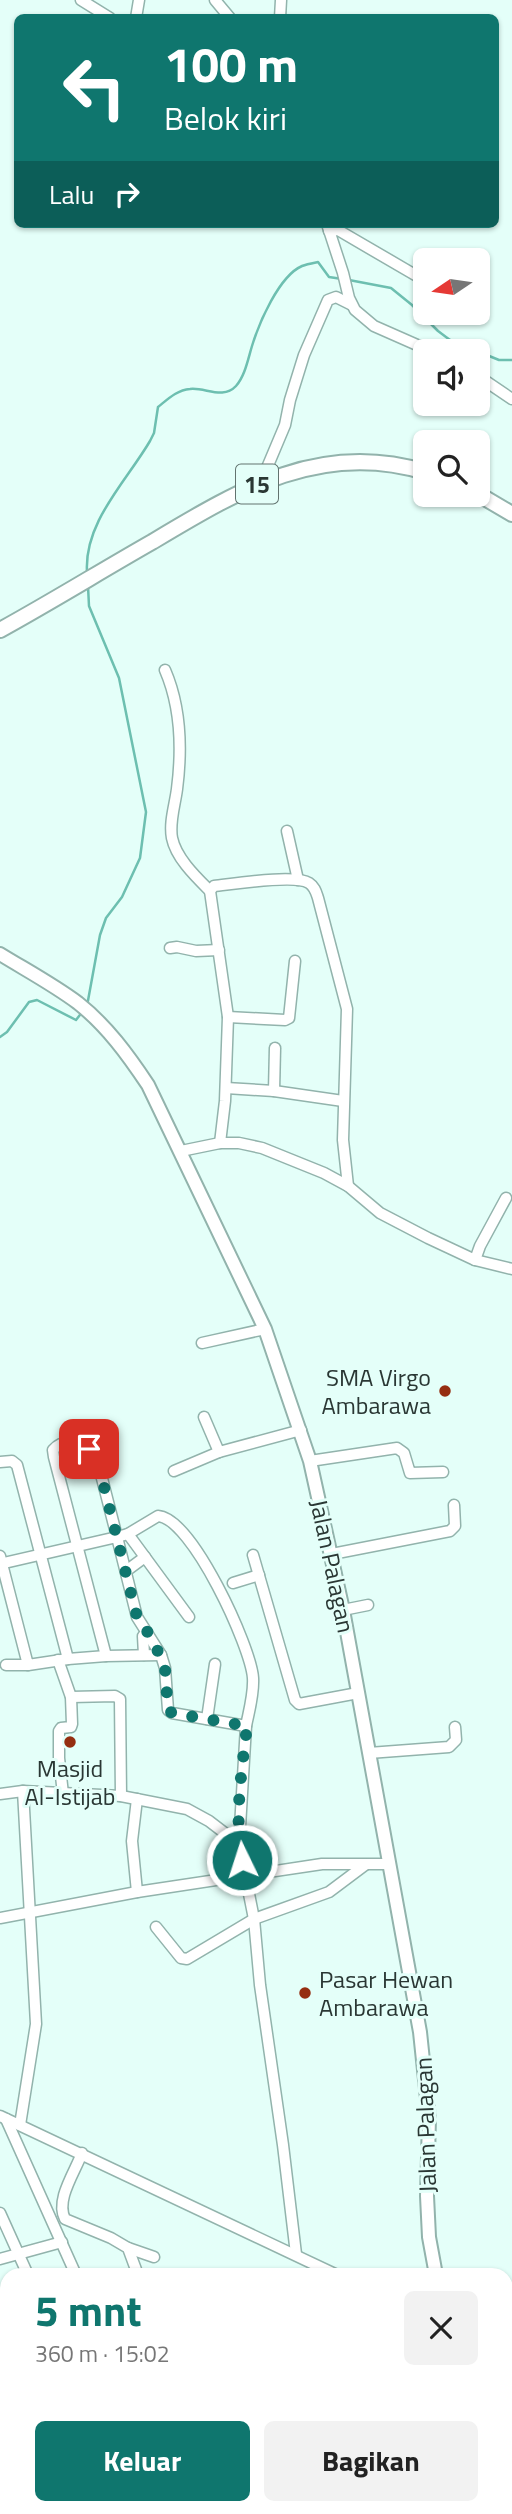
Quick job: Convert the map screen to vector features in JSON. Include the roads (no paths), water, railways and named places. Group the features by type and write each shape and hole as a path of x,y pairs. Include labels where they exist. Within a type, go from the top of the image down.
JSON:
{"highway":[{"name":"15","path":"0,630 211,507 261,482 292,471 330,463 365,461 413,468"},
{"path":"490,501 512,514"}],"main road":[{"name":"Jalan Palagan","path":"0,954 76,1002 98,1021 125,1050 148,1085 265,1329 301,1430 332,1553 425,2069 429,2118 429,2237 435,2268"}],"street":[{"path":"82,0 99,14"},
{"path":"215,0 227,14"},
{"path":"328,228 352,305 374,326 413,343"},
{"path":"331,228 413,274"},
{"path":"261,482 285,425 303,355 328,300 336,298 352,305"},
{"path":"490,384 512,399"},
{"path":"165,670 175,696 180,733 177,787 171,822 172,839 183,860 210,891 228,1017 226,1088 220,1143"},
{"path":"287,831 298,880"},
{"path":"210,891 214,886 298,880 309,882 314,888 347,1009 343,1140 348,1186"},
{"path":"170,948 219,950"},
{"path":"228,1017 289,1018 295,961"},
{"path":"274,1091 275,1048"},
{"path":"226,1088 274,1091 343,1101"},
{"path":"181,1151 220,1143 239,1143 262,1148 324,1173 348,1186 380,1213 475,1260 512,1269"},
{"path":"475,1260 506,1198"},
{"path":"202,1343 265,1329"},
{"path":"204,1418 219,1452"},
{"path":"174,1471 219,1452 301,1430"},
{"path":"106,1656 53,1450 66,1442 82,1445 96,1455 137,1617 161,1655 165,1668 168,1710 172,1713 247,1726"},
{"path":"310,1461 397,1448 404,1453 410,1473 443,1472"},
{"path":"0,1462 12,1461 17,1465 71,1697 72,1726 59,1731 63,1794"},
{"path":"332,1553 450,1531 455,1526 454,1505"},
{"path":"28,1664 1,1561 128,1534 158,1516 163,1516 188,1540 218,1586 248,1656 253,1679 241,1782 239,1844 254,1919 260,1985 296,2254"},
{"path":"128,1534 188,1618"},
{"path":"253,1555 295,1700 299,1704 358,1693"},
{"path":"126,1571 145,1557"},
{"path":"233,1583 259,1574"},
{"path":"343,1610 368,1605"},
{"path":"144,1655 143,1636 147,1632"},
{"path":"6,1665 106,1656 161,1655"},
{"path":"207,1719 215,1664"},
{"path":"71,1697 115,1696 120,1699 121,1796"},
{"path":"369,1753 449,1747 456,1740 455,1727"},
{"path":"0,1794 23,1791 137,1799 187,1810 209,1821 239,1844"},
{"path":"19,2125 36,2024 23,1791"},
{"path":"137,1799 132,1841 137,1892"},
{"path":"0,1918 137,1892 322,1864 388,1864"},
{"path":"156,1927 181,1958 187,1959 254,1919 328,1892 365,1865"},
{"path":"3,2118 323,2268"},
{"path":"3,2118 73,2268"},
{"path":"82,2153 62,2203 61,2213 65,2219 154,2257"},
{"path":"0,2213 25,2268"},
{"path":"0,2259 62,2242"},
{"path":"128,2248 135,2268"}],"waterway":[{"path":"87,572 92,536 99,519 150,441 158,407 181,391 196,389 220,393 236,386 244,372 265,313 285,279 294,271 318,262 329,277 342,279"},
{"path":"349,280 391,288 450,340 499,360 512,360"},
{"path":"87,1006 100,935 106,918 122,897 140,858 146,812 119,678 89,606 88,586"},
{"path":"0,1037 7,1032 29,1002 37,1000 76,1020 83,1011"}],"place":[{"name":"SMA Virgo Ambarawa","path":"445,1391"},
{"name":"Masjid Al-Istijab","path":"70,1742"},
{"name":"Pasar Hewan Ambarawa","path":"305,1993"}]}
